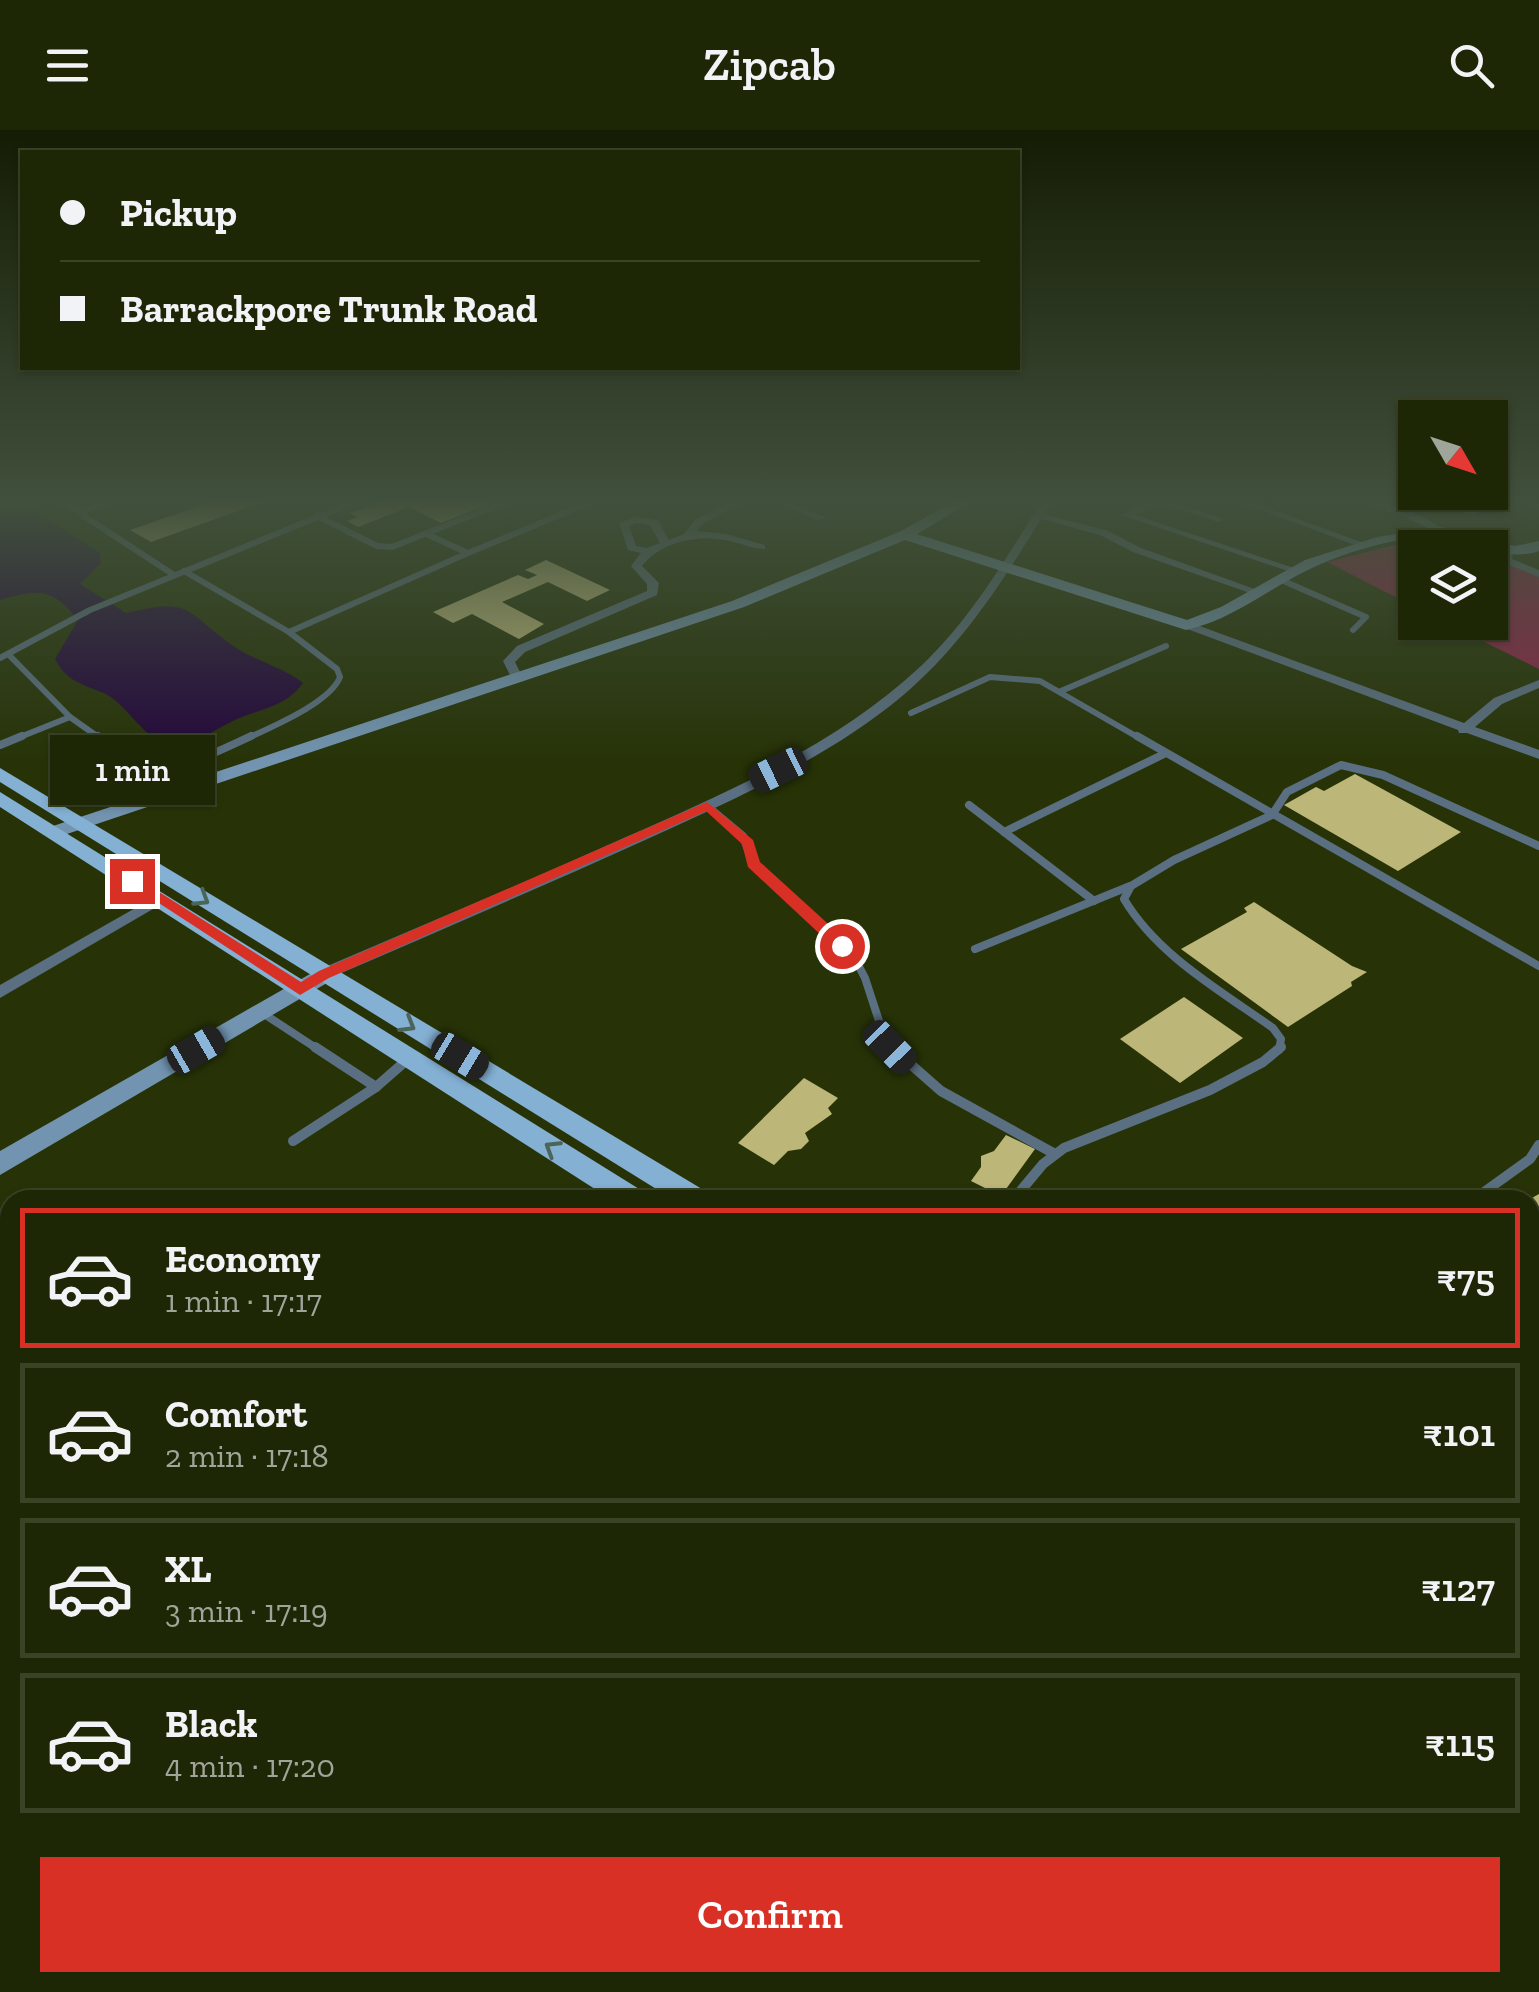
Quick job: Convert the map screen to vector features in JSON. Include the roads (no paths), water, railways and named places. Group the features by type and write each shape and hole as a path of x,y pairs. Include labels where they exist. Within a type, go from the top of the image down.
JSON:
{"main road":[{"path":"0,774 680,1190"},
{"path":"4,805 54,832 618,1190"}],"street":[{"path":"516,676 509,661 521,649 654,593 653,588"},
{"path":"54,832 777,588"},
{"path":"0,1164 324,974 707,806 814,753 904,688 993,588"},
{"path":"1072,588 1186,625 1539,755"},
{"path":"1245,588 1254,591"},
{"path":"1186,625 1207,619 1260,588"},
{"path":"1464,730 1498,701 1539,684"},
{"path":"0,992 160,899"}],"lane":[{"path":"0,658 72,619 144,588"},
{"path":"46,803 147,765 169,766 216,752 336,688 340,677 337,669 288,632 213,588"},
{"path":"288,632 388,588"},
{"path":"1304,588 1366,617 1352,630"},
{"path":"1061,691 1166,646"},
{"path":"10,654 70,716 147,765"},
{"path":"912,713 990,677 1026,677 1061,691 1164,754 1539,966"},
{"path":"0,745 70,716"},
{"path":"1004,832 1164,754"},
{"path":"975,949 1131,886 1174,860 1272,816 1288,792 1342,765 1356,766 1484,818 1539,846"},
{"path":"969,805 1094,901"},
{"path":"707,806 748,843 753,864 854,957 863,969 882,1032 890,1047 910,1067 953,1098 1055,1154"},
{"path":"1021,1190 1055,1154 1238,1077 1271,1059 1282,1048 1282,1040 1273,1028 1146,931 1124,899 1131,886"},
{"path":"261,1012 376,1088"},
{"path":"293,1142 376,1088 408,1058"},
{"path":"1487,1190 1530,1159 1539,1144"}]}
